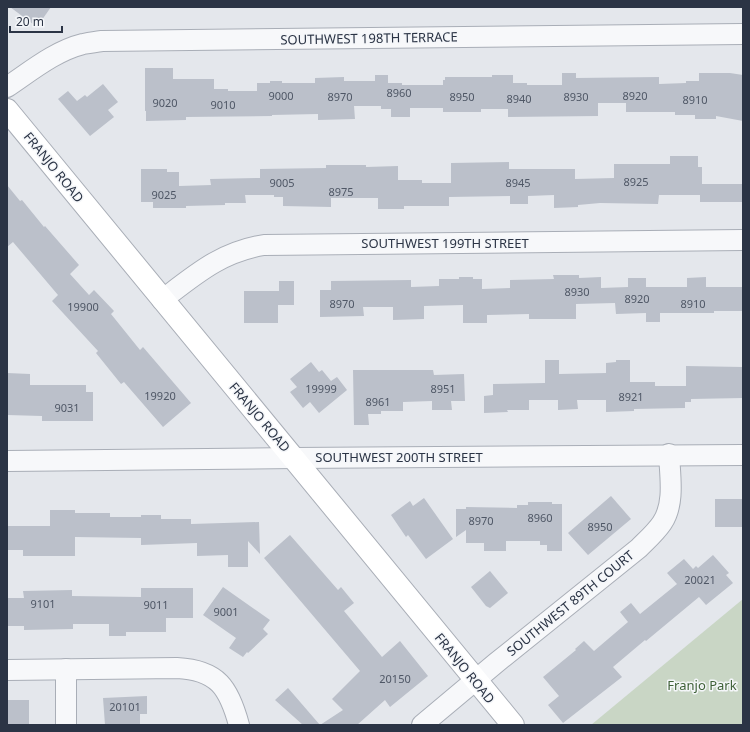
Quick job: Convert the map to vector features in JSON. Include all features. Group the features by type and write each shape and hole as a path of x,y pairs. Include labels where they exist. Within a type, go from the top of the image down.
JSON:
{"street":[{"name":"SOUTHWEST 198TH TERRACE","path":"7,87 38,65 68,49 83,44 102,42 743,34"},
{"name":"FRANJO ROAD","path":"7,110 513,725"},
{"name":"SOUTHWEST 199TH STREET","path":"162,300 206,267 220,259 237,251 264,245 743,240"},
{"name":"SOUTHWEST 200TH STREET","path":"7,462 669,454 743,455"},
{"name":"SOUTHWEST 89TH COURT","path":"422,725 639,548 653,534 662,523 668,512 670,498 669,454"},
{"path":"7,670 189,668 201,671 215,678 225,689 232,703 239,725"},
{"path":"66,669 66,725"}],"green space":[{"name":"Franjo Park","path":"743,599 743,725 591,725"}],"building":[{"path":"10,7 51,7 37,27"},
{"path":"145,68 173,68 173,79 214,79 214,89 228,89 228,91 257,91 257,83 270,83 270,81 282,81 282,83 315,83 315,78 344,77 344,81 375,81 375,75 388,75 388,83 402,83 402,85 443,85 443,80 445,80 445,77 492,77 492,75 513,75 513,83 527,83 527,85 562,85 562,73 576,73 576,78 659,77 659,84 699,81 699,73 730,73 743,75 743,121 716,116 716,119 695,119 695,115 675,115 675,112 626,112 626,103 598,103 598,116 508,117 508,109 481,109 481,112 443,112 443,108 410,108 410,117 391,117 391,109 381,109 381,106 354,106 355,119 318,120 318,114 186,117 186,120 146,121"},
{"path":"103,84 118,102 108,110 114,117 90,136 58,99 68,91 77,101 85,95 87,97"},
{"path":"670,156 698,156 698,167 702,167 702,184 743,184 743,202 700,202 700,195 659,195 658,204 600,203 578,205 578,207 554,208 554,195 528,196 528,204 510,204 510,196 449,197 449,206 404,206 404,209 378,209 378,198 331,198 331,207 283,206 283,197 274,197 274,195 245,195 246,203 186,206 186,208 153,208 153,202 141,202 141,169 167,169 167,172 179,172 179,186 211,185 210,179 260,178 260,169 326,168 326,165 366,165 366,167 398,166 398,180 422,180 422,183 451,183 451,163 509,162 509,169 575,169 575,179 614,178 614,164 670,164"},
{"path":"7,185 79,265 70,274 89,295 94,290 114,311 111,314 140,350 143,347 191,403 163,427 124,382 121,384 96,353 98,351 52,301 58,295 13,242 7,247"},
{"path":"553,275 579,275 579,278 601,277 601,288 628,287 628,278 646,278 646,287 687,287 687,278 706,277 706,287 743,287 743,311 714,311 714,313 660,313 660,322 646,322 646,313 616,314 615,303 576,304 576,319 529,319 529,314 487,315 487,323 463,323 463,305 424,306 424,319 393,320 393,307 363,307 364,316 320,317 320,290 331,290 331,281 411,280 411,287 439,286 439,279 473,277 473,279 482,279 482,289 510,288 510,280 554,279"},
{"path":"279,281 294,281 294,305 278,305 278,323 244,323 244,291 279,291"},
{"path":"545,360 559,360 559,374 606,373 606,363 616,362 616,360 630,360 630,382 655,382 655,386 686,386 686,366 743,367 743,398 691,399 691,402 685,402 685,408 634,409 634,411 606,412 606,400 577,400 578,409 558,410 558,400 529,400 529,410 507,410 508,412 484,413 484,396 493,395 493,384 545,383"},
{"path":"311,362 319,372 322,370 331,381 337,377 347,390 319,413 310,402 303,408 290,392 297,387 290,379"},
{"path":"353,370 433,370 434,375 464,374 465,401 451,401 452,410 432,410 432,401 403,402 403,411 381,411 381,414 368,414 369,425 354,425"},
{"path":"7,373 30,374 30,385 86,385 86,392 93,392 93,421 42,421 42,416 7,415"},
{"path":"611,496 631,519 588,555 568,533"},
{"path":"424,498 453,539 426,559 408,535 406,537 391,515 410,501 413,506"},
{"path":"715,499 743,499 743,527 715,527"},
{"path":"528,502 552,502 552,504 562,504 562,551 547,551 547,545 540,545 540,541 506,541 506,551 484,551 484,543 466,543 466,530 456,537 456,509 466,509 466,507 517,508 517,505 528,505"},
{"path":"50,510 75,510 75,513 110,513 110,517 141,517 141,515 161,515 161,519 191,519 191,524 259,522 260,554 248,541 248,567 228,567 228,555 197,556 197,543 141,545 141,538 75,537 75,556 23,556 23,550 7,550 7,526 50,526"},
{"path":"290,535 338,590 341,587 354,603 344,611 382,657 400,641 428,676 390,707 385,700 357,725 320,725 343,710 332,699 360,671 264,558"},
{"path":"713,555 729,573 726,575 733,583 706,605 699,597 646,641 645,640 613,667 622,677 563,723 548,705 559,696 543,677 576,650 575,649 584,641 594,651 628,622 620,612 631,603 640,614 677,584 667,573 684,559 693,569 696,566 698,568"},
{"path":"490,571 508,593 490,608 486,606 471,587"},
{"path":"223,587 270,620 263,629 268,634 243,657 229,648 236,638 203,615"},
{"path":"141,588 193,588 193,618 166,618 166,632 126,632 126,636 109,636 109,624 73,624 73,629 24,630 24,626 7,626 7,598 24,598 23,591 72,590 72,596 141,597"},
{"path":"288,688 320,725 303,725 275,700"},
{"path":"147,696 147,714 140,714 140,725 105,725 103,698"},
{"path":"7,700 29,700 29,725 7,725"}]}
